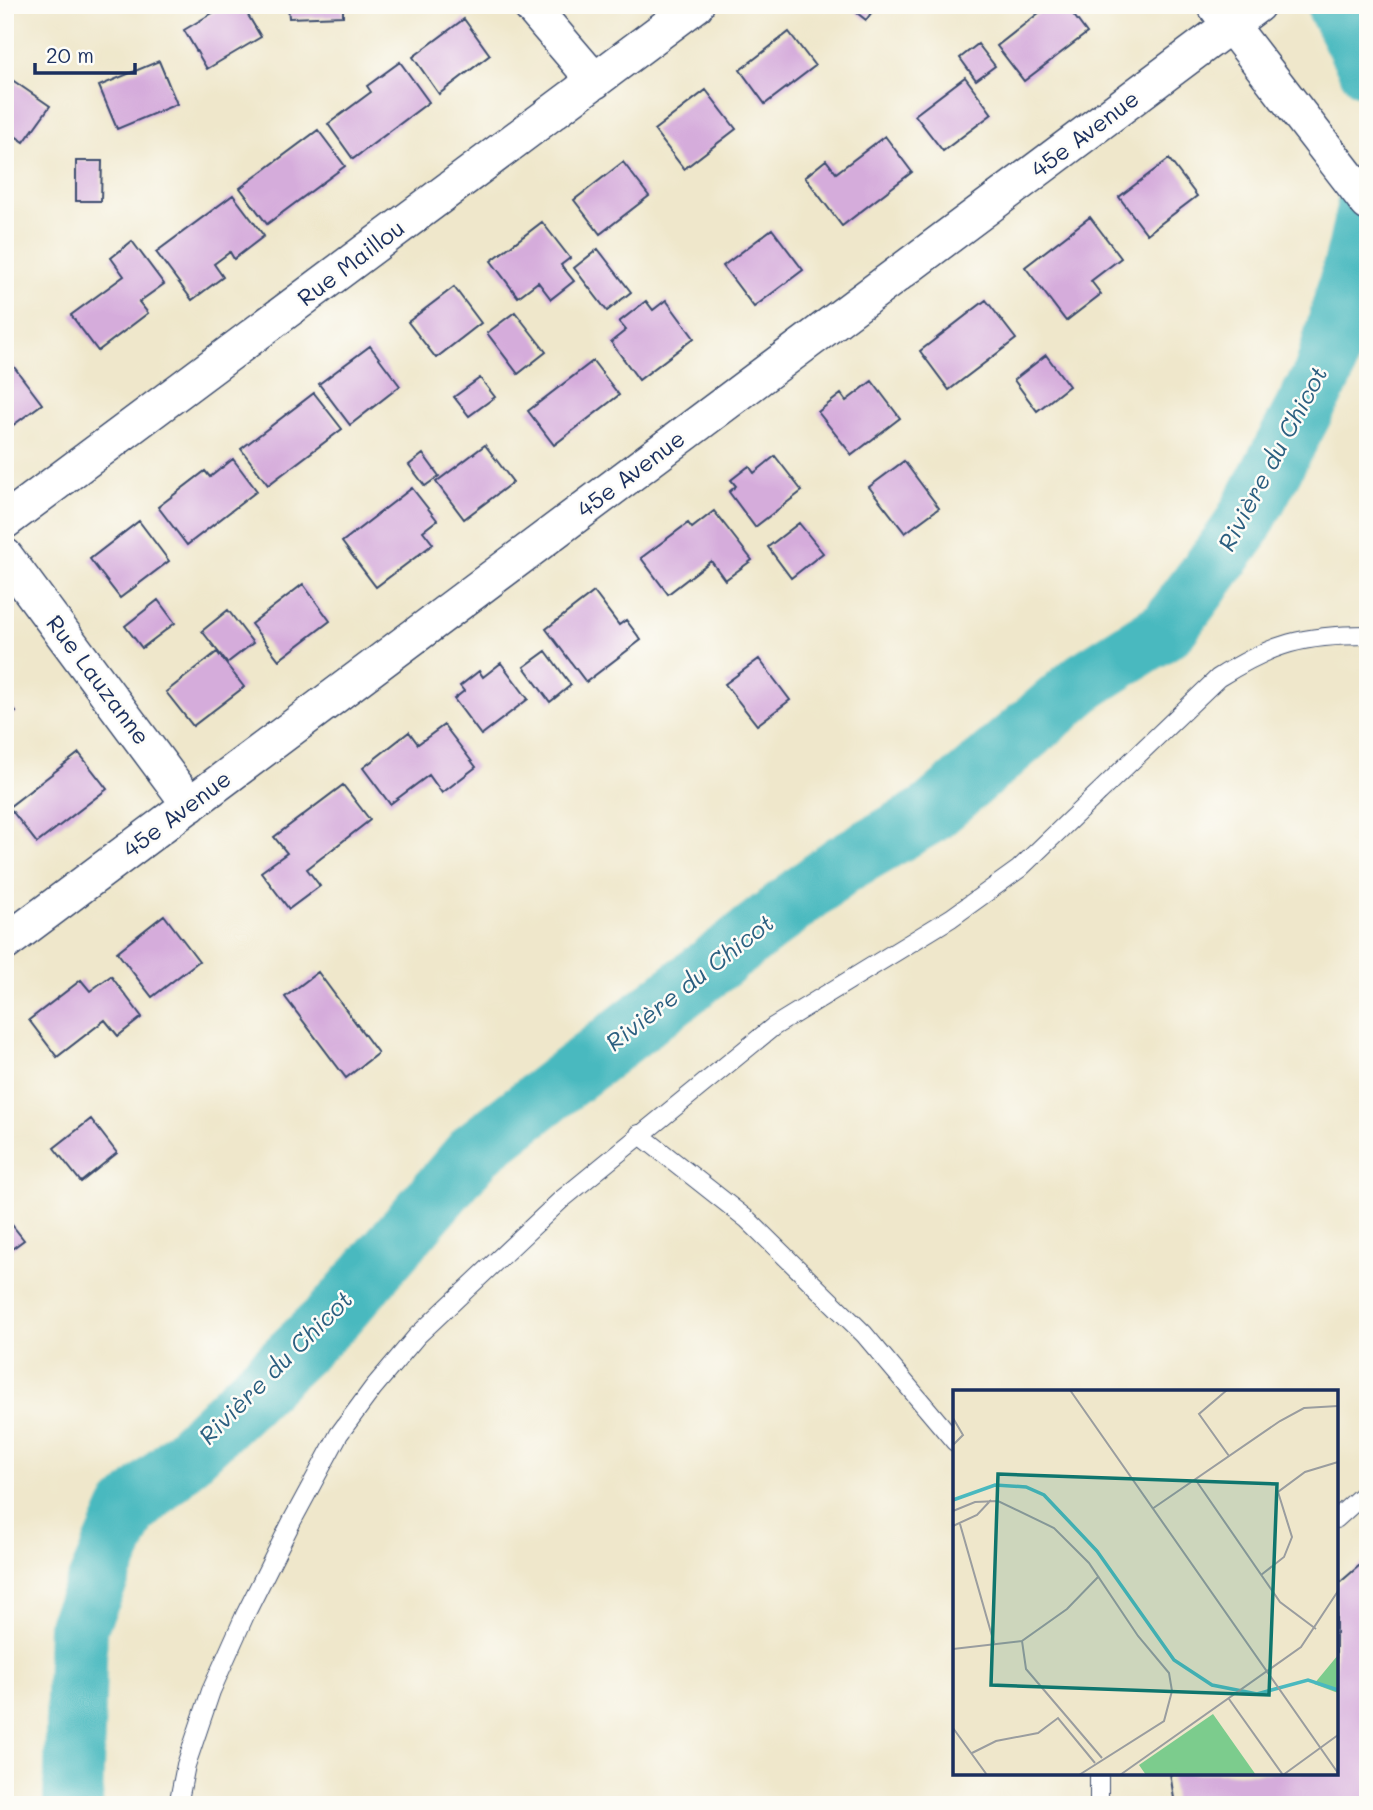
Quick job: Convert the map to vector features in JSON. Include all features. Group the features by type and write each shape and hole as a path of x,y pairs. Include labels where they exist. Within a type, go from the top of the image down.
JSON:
{"street":[{"path":"530,5 595,81"},
{"name":"Rue Maillou","path":"5,522 696,5"},
{"path":"1234,12 1368,203"},
{"name":"45e Avenue","path":"5,943 1234,12"},
{"name":"Rue Lauzanne","path":"5,556 190,805"}],"lane":[{"path":"178,1805 186,1765 211,1691 292,1521 339,1434 417,1336 561,1199 773,1027 951,918 1018,869 1218,678 1253,656 1289,643 1326,635 1368,635"},
{"path":"639,1134 748,1220 864,1334 953,1440"},
{"path":"1338,1516 1368,1490"},
{"path":"1094,1803 1098,1775"}],"building":[{"path":"226,5 242,5 261,37 207,69 184,30"},
{"path":"288,5 366,7 343,9 343,16 289,18"},
{"path":"847,5 877,5 866,20"},
{"path":"1049,5 1066,5 1087,33 1024,81 997,46"},
{"path":"464,19 490,55 439,94 413,57"},
{"path":"789,32 815,66 765,104 740,70"},
{"path":"978,44 995,66 976,80 960,58"},
{"path":"159,61 177,104 117,129 99,86"},
{"path":"400,62 429,102 353,159 328,124 371,92 367,86"},
{"path":"5,75 50,106 24,142 5,129"},
{"path":"965,77 992,114 943,151 915,115"},
{"path":"706,90 736,129 684,169 654,130"},
{"path":"318,130 345,166 267,224 240,188"},
{"path":"885,136 912,172 842,226 805,177 826,160 836,173"},
{"path":"1169,159 1197,196 1147,234 1119,197"},
{"path":"76,161 102,161 101,201 76,201"},
{"path":"623,162 649,196 600,234 574,200"},
{"path":"233,195 264,236 234,259 230,252 214,264 223,277 192,300 156,252"},
{"path":"1090,217 1121,258 1091,281 1101,294 1066,321 1025,267"},
{"path":"542,222 570,258 561,265 574,281 551,299 538,282 518,297 491,261"},
{"path":"772,229 803,270 754,307 723,266"},
{"path":"132,241 164,284 139,302 148,313 98,351 71,315 124,276 111,258"},
{"path":"598,249 631,292 607,311 574,268"},
{"path":"454,287 481,323 436,358 408,322"},
{"path":"666,300 694,338 639,380 611,342 626,330 619,322 646,301 653,310"},
{"path":"986,300 1016,339 949,390 920,351"},
{"path":"515,312 546,352 518,374 487,333"},
{"path":"370,346 400,386 350,425 319,384"},
{"path":"5,355 42,404 5,431"},
{"path":"1046,355 1069,386 1037,411 1014,380"},
{"path":"593,361 619,395 554,445 528,411"},
{"path":"480,378 495,397 469,416 454,397"},
{"path":"872,381 900,418 852,455 818,412 841,394 846,401"},
{"path":"314,393 342,429 268,485 241,449"},
{"path":"485,445 513,482 464,519 436,482"},
{"path":"423,454 439,476 425,486 409,465"},
{"path":"775,456 802,491 755,527 729,492 736,486 731,480 749,466 754,473"},
{"path":"233,459 257,491 187,545 158,507 205,471 210,477"},
{"path":"904,461 939,508 905,533 869,487"},
{"path":"412,488 437,520 423,531 433,544 376,587 342,542"},
{"path":"714,511 752,560 725,580 711,561 668,594 641,558 688,523 692,528"},
{"path":"139,521 169,561 120,598 90,559"},
{"path":"799,523 823,553 791,578 768,547"},
{"path":"303,584 330,621 279,660 251,624"},
{"path":"594,592 619,625 626,620 641,640 586,682 546,629"},
{"path":"158,600 175,623 142,648 125,626"},
{"path":"228,610 253,643 227,663 202,631"},
{"path":"546,651 571,685 550,702 524,667"},
{"path":"217,652 244,687 193,726 166,692"},
{"path":"759,659 790,700 757,725 725,684"},
{"path":"501,663 528,699 481,735 454,699 464,691 460,686 479,671 483,677"},
{"path":"5,698 16,712 5,721"},
{"path":"444,725 476,767 442,793 429,775 390,804 363,768 409,732 418,744"},
{"path":"79,753 107,789 37,843 9,807"},
{"path":"343,785 370,820 307,869 320,886 289,909 261,872 287,853 274,837"},
{"path":"164,915 199,961 152,997 117,952"},
{"path":"318,972 378,1053 346,1078 285,997"},
{"path":"111,976 142,1017 118,1036 105,1020 57,1057 29,1020 81,980 90,991"},
{"path":"91,1119 117,1153 81,1182 54,1148"},
{"path":"5,1216 24,1240 5,1254"},
{"path":"1368,1558 1368,1805 1175,1805 1170,1775 1338,1775 1338,1584"}],"waterway":[{"name":"Rivière du Chicot","path":"1336,5 1368,68"},
{"name":"Rivière du Chicot","path":"73,1805 78,1626 128,1512 333,1317 477,1149 843,864 930,814 1085,681 1168,628 1239,532 1324,372 1357,251 1368,199"}]}
